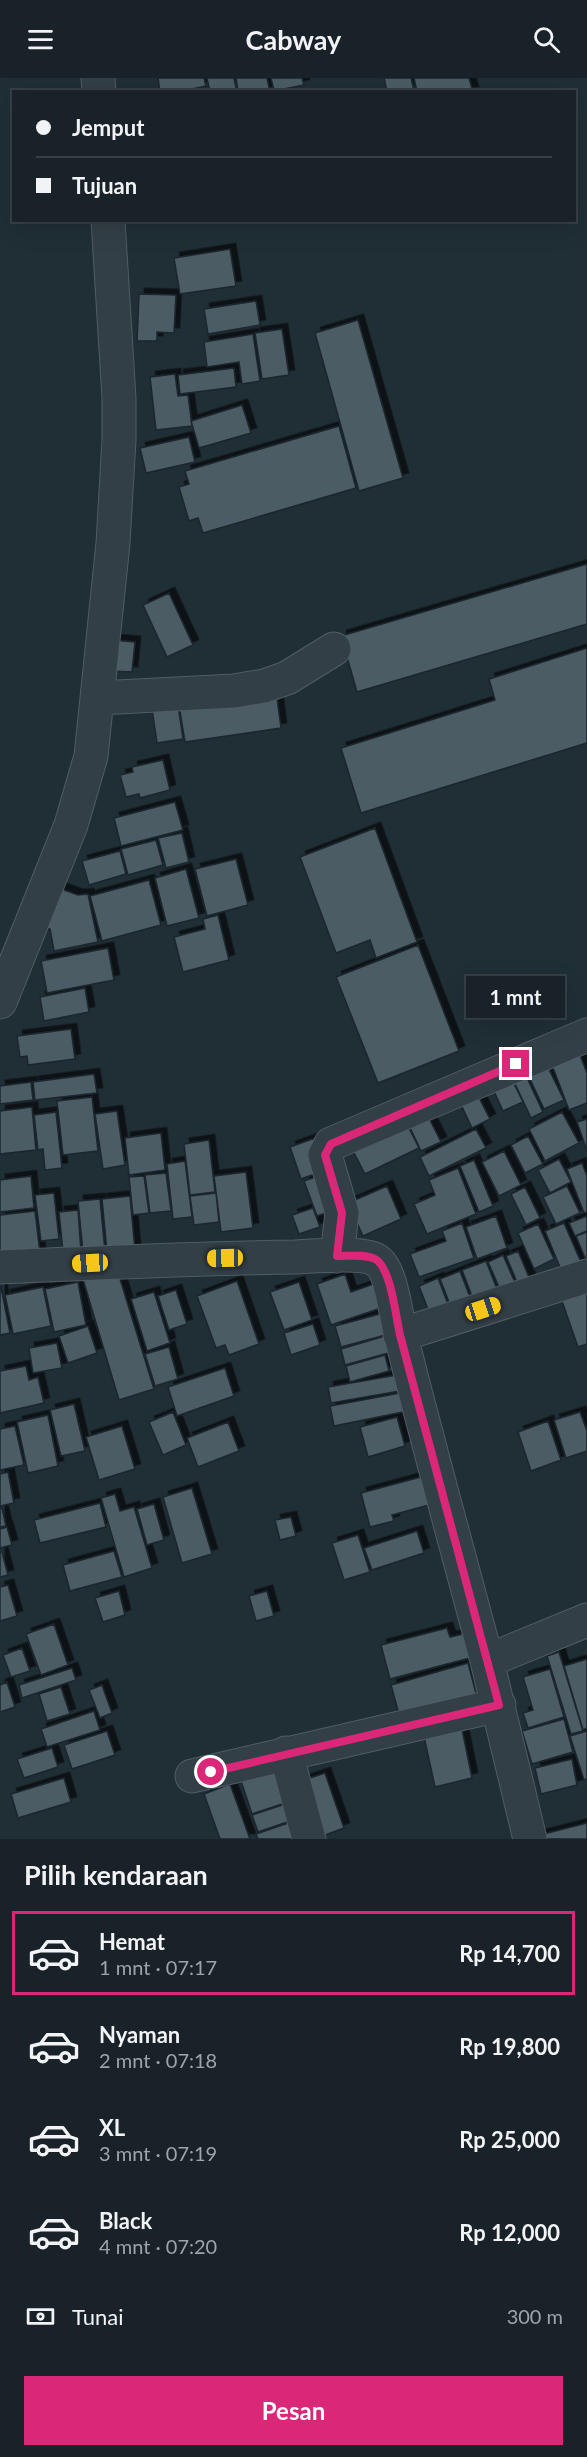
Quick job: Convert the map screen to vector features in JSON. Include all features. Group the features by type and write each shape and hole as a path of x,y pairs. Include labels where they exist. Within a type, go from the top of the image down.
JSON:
{"street":[{"path":"0,1002 71,825 84,787 91,756 113,543 119,429 108,222"},
{"path":"98,698 234,692 264,686 287,678 334,649"},
{"path":"337,1256 342,1213 325,1155 331,1144 587,1035"},
{"path":"0,1267 203,1258 337,1256 364,1256 380,1262 388,1277 400,1335 499,1705 530,1839"},
{"path":"400,1335 587,1276"},
{"path":"487,1661 587,1620"},
{"path":"192,1776 499,1705"},
{"path":"286,1753 309,1839"}],"building":[{"path":"158,78 204,78 206,86 187,90 160,90"},
{"path":"207,78 234,78 237,90 210,90"},
{"path":"236,78 267,78 270,90 238,90"},
{"path":"271,78 302,78 304,85 274,90"},
{"path":"384,78 411,78 414,90 387,90"},
{"path":"414,78 469,78 472,90 417,90"},
{"path":"230,249 236,286 180,294 174,258"},
{"path":"139,294 176,295 174,333 157,332 157,341 137,341"},
{"path":"256,301 260,325 208,334 204,309"},
{"path":"358,320 403,478 359,491 315,333"},
{"path":"282,329 289,375 262,379 255,333"},
{"path":"253,334 260,381 242,384 239,362 207,367 204,342"},
{"path":"234,368 236,387 180,394 178,375"},
{"path":"175,374 178,396 188,395 192,426 156,430 150,377"},
{"path":"242,405 251,433 199,448 191,421"},
{"path":"339,426 356,488 203,533 198,518 189,521 179,487 189,484 185,471"},
{"path":"189,437 195,462 146,473 140,448"},
{"path":"587,564 587,624 357,692 341,636"},
{"path":"169,593 193,645 167,657 143,605"},
{"path":"113,640 135,642 132,672 110,671"},
{"path":"587,648 587,743 361,813 341,748 495,700 489,679"},
{"path":"276,690 281,728 185,742 179,705"},
{"path":"178,705 183,739 157,743 152,709"},
{"path":"163,760 170,790 140,798 139,794 126,797 120,775 133,772 132,767"},
{"path":"175,802 183,830 121,846 114,818"},
{"path":"375,828 417,942 376,958 370,940 336,953 300,857"},
{"path":"182,833 189,862 166,868 158,838"},
{"path":"156,840 163,865 128,875 121,849"},
{"path":"120,851 126,874 89,885 82,861"},
{"path":"236,859 248,905 207,916 195,869"},
{"path":"186,869 199,918 167,926 155,878"},
{"path":"149,880 161,925 102,941 90,896"},
{"path":"53,886 78,895 88,894 98,942 54,951 50,929 38,925"},
{"path":"218,915 229,960 183,972 174,937 205,929 203,919"},
{"path":"418,945 459,1051 378,1083 336,977"},
{"path":"108,948 114,980 47,993 41,961"},
{"path":"85,988 89,1012 44,1021 40,997"},
{"path":"71,1029 75,1059 28,1065 27,1056 20,1057 17,1036"},
{"path":"542,1055 564,1100 544,1109 523,1064"},
{"path":"580,1055 587,1073 587,1103 569,1110 552,1065"},
{"path":"521,1065 543,1112 531,1118 509,1071"},
{"path":"507,1069 523,1102 503,1111 488,1078"},
{"path":"94,1074 97,1093 35,1100 33,1082"},
{"path":"31,1082 33,1100 0,1104 0,1086"},
{"path":"474,1088 490,1119 472,1128 457,1096"},
{"path":"92,1097 98,1151 63,1155 57,1101"},
{"path":"423,1106 441,1142 421,1151 404,1115"},
{"path":"32,1107 36,1150 0,1154 0,1111"},
{"path":"117,1111 125,1165 103,1169 95,1114"},
{"path":"56,1112 62,1168 45,1170 43,1149 38,1150 34,1115"},
{"path":"562,1112 579,1143 545,1161 529,1129"},
{"path":"587,1119 587,1151 577,1122"},
{"path":"407,1124 419,1148 365,1174 353,1151"},
{"path":"476,1129 486,1148 429,1176 420,1157"},
{"path":"161,1133 165,1170 129,1175 125,1138"},
{"path":"528,1136 543,1164 525,1173 511,1145"},
{"path":"315,1138 326,1170 301,1179 290,1147"},
{"path":"209,1140 215,1192 190,1195 184,1144"},
{"path":"504,1151 521,1185 499,1196 482,1162"},
{"path":"559,1159 571,1182 550,1193 538,1170"},
{"path":"474,1160 493,1206 479,1212 460,1166"},
{"path":"185,1161 192,1217 173,1219 167,1164"},
{"path":"582,1163 587,1176 587,1212 584,1213 567,1169"},
{"path":"458,1168 476,1214 427,1234 414,1204 435,1195 429,1180"},
{"path":"246,1172 253,1228 221,1232 214,1176"},
{"path":"166,1173 171,1211 150,1213 145,1175"},
{"path":"324,1174 337,1209 317,1216 304,1181"},
{"path":"31,1176 34,1208 0,1212 0,1180"},
{"path":"144,1176 149,1213 133,1215 129,1177"},
{"path":"387,1186 401,1219 363,1236 348,1203"},
{"path":"567,1186 580,1213 556,1224 543,1197"},
{"path":"525,1187 540,1218 526,1225 511,1194"},
{"path":"54,1193 59,1239 41,1241 35,1195"},
{"path":"216,1193 219,1222 194,1225 190,1196"},
{"path":"130,1196 135,1250 107,1252 102,1199"},
{"path":"100,1199 105,1251 83,1252 78,1201"},
{"path":"313,1208 320,1227 299,1234 292,1215"},
{"path":"78,1210 81,1251 63,1252 59,1212"},
{"path":"35,1211 40,1253 0,1253 0,1215"},
{"path":"496,1216 507,1248 477,1259 466,1227"},
{"path":"587,1216 587,1231 575,1236 569,1223"},
{"path":"462,1223 474,1258 419,1277 410,1254 446,1241 442,1231"},
{"path":"564,1223 584,1269 564,1277 545,1231"},
{"path":"538,1224 554,1259 534,1269 518,1233"},
{"path":"587,1232 587,1263 576,1236"},
{"path":"518,1251 531,1282 519,1287 506,1256"},
{"path":"503,1255 517,1287 502,1294 488,1262"},
{"path":"486,1261 499,1294 475,1304 462,1270"},
{"path":"116,1266 154,1389 119,1400 82,1276"},
{"path":"460,1271 473,1305 453,1312 440,1279"},
{"path":"345,1274 351,1292 379,1282 387,1306 331,1325 317,1284"},
{"path":"438,1278 451,1312 432,1320 419,1286"},
{"path":"237,1281 259,1344 229,1355 225,1345 216,1348 197,1296"},
{"path":"0,1282 10,1333 0,1335"},
{"path":"78,1282 86,1325 54,1332 45,1289"},
{"path":"299,1282 312,1320 284,1330 270,1292"},
{"path":"43,1287 51,1326 13,1334 5,1295"},
{"path":"557,1287 587,1290 587,1344 578,1347"},
{"path":"176,1290 187,1324 169,1330 158,1296"},
{"path":"154,1292 170,1343 147,1351 131,1299"},
{"path":"387,1312 393,1333 341,1347 335,1326"},
{"path":"313,1324 320,1345 291,1355 284,1333"},
{"path":"88,1326 97,1353 68,1363 59,1336"},
{"path":"388,1335 392,1352 345,1365 341,1349"},
{"path":"57,1343 62,1368 33,1373 29,1348"},
{"path":"169,1347 178,1379 155,1386 145,1354"},
{"path":"385,1355 389,1371 350,1382 346,1366"},
{"path":"26,1366 29,1380 38,1377 44,1403 0,1413 0,1371"},
{"path":"225,1368 234,1396 177,1416 168,1387"},
{"path":"397,1375 400,1391 331,1403 328,1387"},
{"path":"400,1393 403,1412 334,1426 330,1406"},
{"path":"74,1404 85,1451 61,1456 50,1410"},
{"path":"173,1412 186,1445 163,1455 149,1422"},
{"path":"580,1412 587,1431 587,1451 566,1458 554,1420"},
{"path":"48,1415 58,1466 28,1473 17,1422"},
{"path":"397,1417 405,1446 368,1457 360,1427"},
{"path":"548,1421 561,1460 531,1471 518,1432"},
{"path":"228,1422 239,1451 198,1467 187,1438"},
{"path":"15,1426 24,1465 0,1470 0,1429"},
{"path":"122,1426 135,1469 99,1480 86,1437"},
{"path":"8,1472 14,1503 0,1506 0,1474"},
{"path":"432,1474 440,1502 392,1515 394,1521 370,1527 361,1493"},
{"path":"192,1488 212,1554 182,1563 163,1497"},
{"path":"115,1494 120,1511 134,1507 152,1568 124,1577 101,1498"},
{"path":"100,1503 106,1527 40,1543 34,1520"},
{"path":"154,1504 164,1540 147,1545 137,1509"},
{"path":"0,1508 2,1508 6,1526 0,1527"},
{"path":"291,1517 296,1536 280,1540 275,1520"},
{"path":"7,1527 12,1545 0,1548 0,1529"},
{"path":"417,1531 424,1553 372,1570 364,1548"},
{"path":"358,1535 370,1572 344,1580 332,1543"},
{"path":"114,1551 122,1577 70,1591 63,1565"},
{"path":"0,1552 2,1552 8,1575 0,1577"},
{"path":"8,1585 17,1616 0,1621 0,1587"},
{"path":"119,1591 125,1615 103,1622 95,1598"},
{"path":"267,1591 274,1616 256,1621 249,1596"},
{"path":"54,1624 68,1665 41,1675 26,1634"},
{"path":"447,1628 450,1637 463,1634 470,1658 390,1679 381,1645"},
{"path":"22,1648 30,1671 11,1677 3,1655"},
{"path":"559,1652 583,1731 571,1734 547,1656"},
{"path":"587,1659 587,1728 583,1730 564,1666"},
{"path":"468,1663 477,1697 400,1718 391,1685"},
{"path":"72,1668 76,1680 22,1698 19,1685"},
{"path":"550,1669 564,1717 528,1728 523,1713 533,1710 523,1677"},
{"path":"7,1682 15,1707 0,1712 0,1685"},
{"path":"102,1685 112,1713 100,1718 89,1690"},
{"path":"61,1687 70,1714 47,1721 39,1694"},
{"path":"94,1711 100,1730 47,1747 41,1729"},
{"path":"564,1719 573,1752 532,1764 522,1731"},
{"path":"461,1724 472,1778 435,1787 423,1732"},
{"path":"107,1731 115,1755 72,1769 64,1745"},
{"path":"587,1731 587,1779 584,1780 570,1736"},
{"path":"52,1748 58,1767 24,1778 17,1759"},
{"path":"572,1759 577,1785 541,1794 535,1768"},
{"path":"280,1768 291,1801 252,1814 241,1781"},
{"path":"325,1773 344,1828 317,1838 298,1782"},
{"path":"64,1778 71,1802 18,1818 11,1794"},
{"path":"230,1784 250,1839 220,1839 204,1794"},
{"path":"288,1803 293,1820 258,1832 252,1815"},
{"path":"294,1821 299,1839 258,1839 256,1834"},
{"path":"587,1823 587,1839 541,1839 540,1835"}],"route":[{"path":"211,1772 499,1705 400,1335 388,1277 380,1262 374,1258 337,1256 342,1213 325,1155 331,1144 516,1064"}]}
